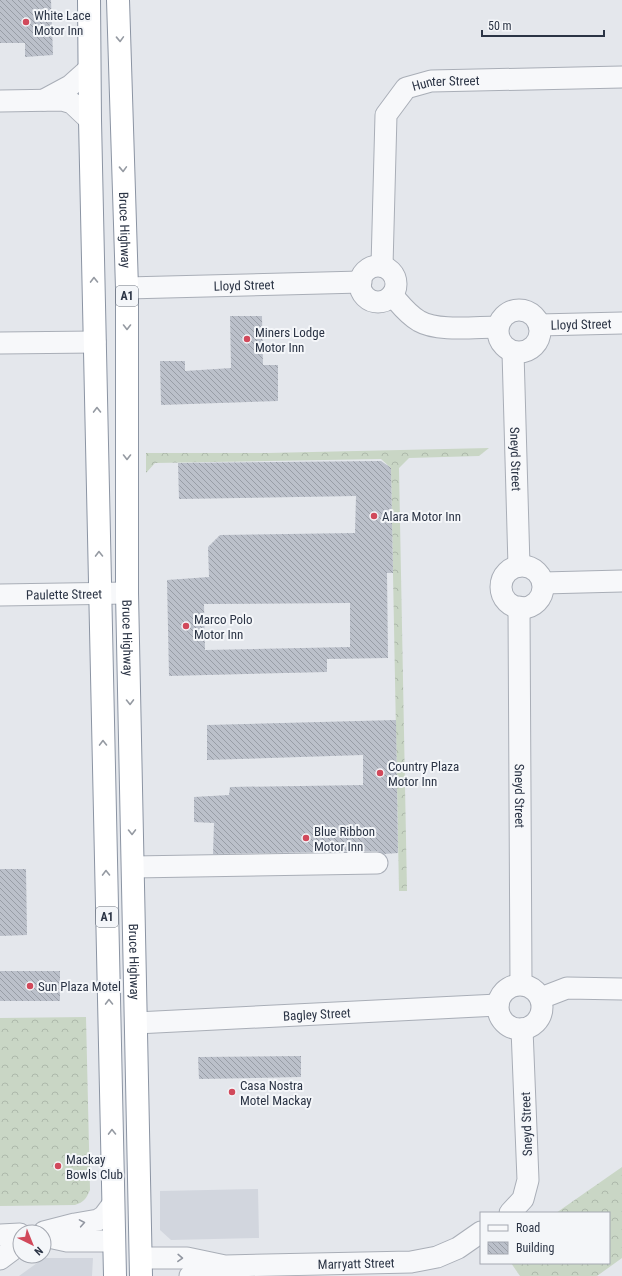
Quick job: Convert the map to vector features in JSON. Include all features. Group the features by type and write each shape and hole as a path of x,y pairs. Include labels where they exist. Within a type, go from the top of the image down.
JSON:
{"highway":[{"name":"Bruce Highway","path":"89,0 90,120 115,1276"},
{"name":"Bruce Highway","path":"118,0 127,288 127,593 141,1267"},
{"path":"114,1241 123,1233 128,1219 126,1090 136,1031"},
{"path":"129,1276 141,1267"}],"street":[{"path":"44,101 64,90 89,69"},
{"name":"Hunter Street","path":"382,266 386,115 406,88 431,82 622,77"},
{"path":"0,101 62,100 72,103 90,120"},
{"path":"382,266 392,272 396,283 392,295 382,301 375,301 369,299 364,294 361,282 362,276 370,268 382,266"},
{"name":"Lloyd Street","path":"127,288 361,282"},
{"path":"392,295 408,313 429,326 498,326"},
{"path":"518,309 525,310 536,318 540,325 540,333 536,344 528,350 513,352 503,346 499,340 498,326 501,319 506,314 518,309"},
{"name":"Lloyd Street","path":"540,325 622,323"},
{"path":"0,343 95,342"},
{"name":"Sneyd Street","path":"513,352 519,566"},
{"path":"519,566 529,567 535,571 540,576 543,583 543,588 539,599 527,607 512,605 502,594 501,587 503,578 507,572 519,566"},
{"path":"543,583 622,581"},
{"name":"Paulette Street","path":"0,595 127,593"},
{"name":"Sneyd Street","path":"519,607 521,984"},
{"path":"133,867 377,863"},
{"path":"521,984 530,986 536,991 541,998 543,1008 541,1016 536,1022 530,1027 522,1029 510,1026 504,1022 500,1015 498,1005 501,996 506,990 512,986 521,984"},
{"path":"541,998 567,988 622,988"},
{"name":"Bagley Street","path":"136,1031 498,1005"},
{"name":"Sneyd Street","path":"511,1212 523,1199 528,1180 522,1029"},
{"path":"52,1230 98,1220 104,1216 113,1204"},
{"name":"Marryatt Street","path":"141,1267 187,1258 225,1266 412,1262 437,1257 458,1248 480,1233"},
{"path":"0,1235 12,1234"},
{"path":"52,1238 67,1241 114,1241"},
{"path":"0,1259 12,1250"},
{"name":"Marryatt Street","path":"190,1276 225,1266"}],"shaded area":[{"path":"258,1189 259,1238 171,1240 160,1230 160,1191"},
{"path":"52,1258 93,1258 92,1276 19,1276 36,1264 52,1264"}],"green space":[{"path":"489,448 479,456 409,458 399,468 407,891 399,891 391,468 381,459 155,463 146,473 146,453 268,453"},
{"name":"Mackay Bowls Club","path":"86,1017 90,1190 81,1203 75,1205 0,1206 0,1018"},
{"path":"622,1167 622,1258 597,1276 520,1276 512,1264 610,1264 610,1212 557,1212"}],"building":[{"name":"White Lace Motor Inn","path":"0,0 51,0 53,55 25,57 25,43 0,43"},
{"name":"Miners Lodge Motor Inn","path":"230,316 262,316 263,365 278,365 278,401 161,405 160,361 185,361 185,371 231,368"},
{"path":"381,461 391,468 393,573 387,573 388,658 327,659 327,672 169,676 167,580 209,577 208,547 220,535 355,533 356,496 179,499 178,463","holes":["350,603 350,647 205,650 204,604"]},
{"name":"Country Plaza Motor Inn","path":"396,720 398,853 384,854 377,851 213,854 214,823 194,822 194,797 229,795 230,787 363,785 363,755 207,760 207,725"},
{"path":"0,869 26,869 27,935 0,936"},
{"name":"Sun Plaza Motel","path":"0,971 60,971 60,1001 0,1001"},
{"path":"301,1056 301,1077 199,1079 198,1057"}],"place":[{"name":"White Lace Motor Inn","path":"26,22"},
{"name":"Miners Lodge Motor Inn","path":"247,339"},
{"name":"Alara Motor Inn","path":"374,516"},
{"name":"Marco Polo Motor Inn","path":"186,626"},
{"name":"Country Plaza Motor Inn","path":"380,773"},
{"name":"Blue Ribbon Motor Inn","path":"306,838"},
{"name":"Sun Plaza Motel","path":"30,986"},
{"name":"Casa Nostra Motel Mackay","path":"232,1092"},
{"name":"Mackay Bowls Club","path":"58,1166"}]}
